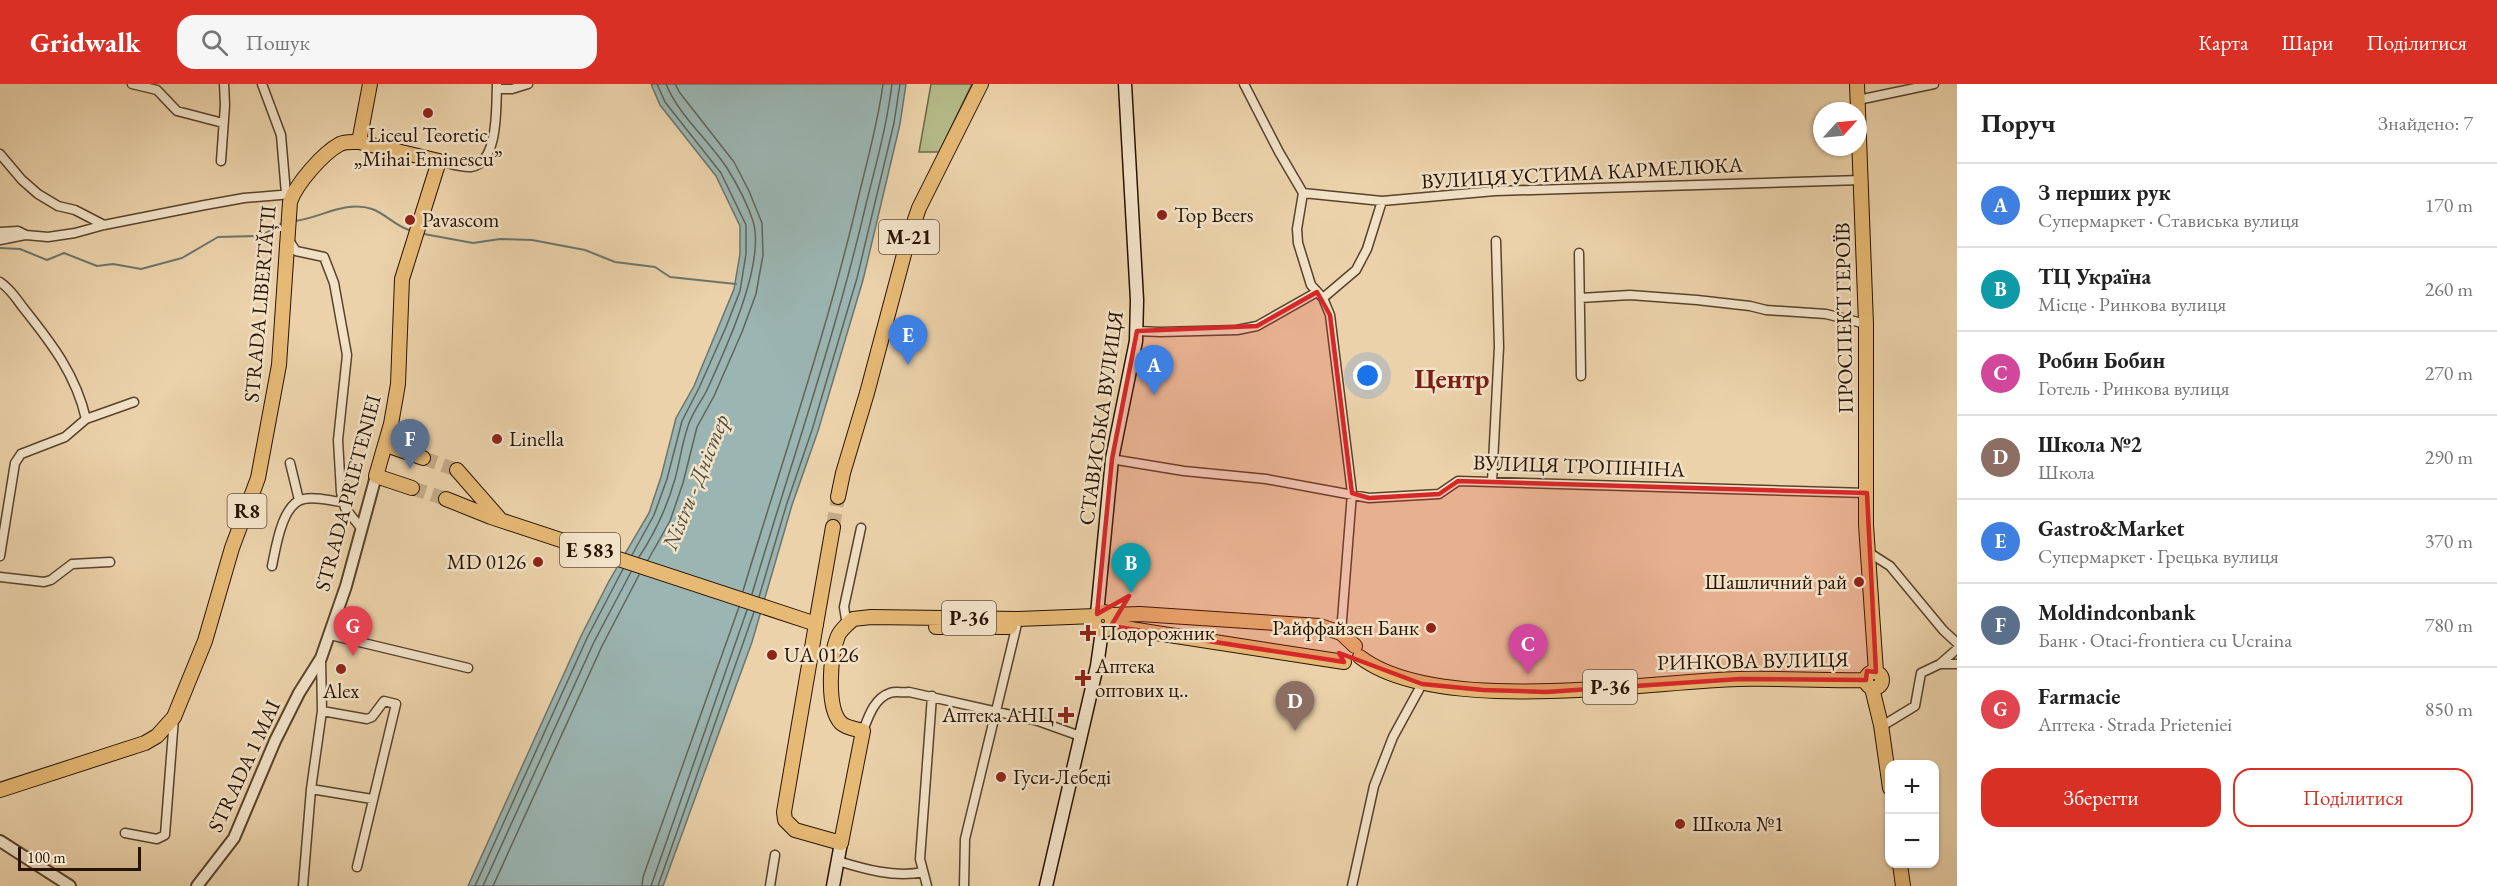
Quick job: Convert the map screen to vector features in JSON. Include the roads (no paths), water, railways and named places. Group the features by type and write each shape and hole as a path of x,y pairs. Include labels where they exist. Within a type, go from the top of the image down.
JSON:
{"main road":[{"path":"370,84 359,142 439,161"},
{"name":"М-21","path":"838,497 907,243 919,208 981,84"},
{"name":"СТАВИСЬКА ВУЛИЦЯ","path":"1102,620 1112,459 1140,331 1125,84"},
{"name":"СТАВИСЬКА ВУЛИЦЯ","path":"1046,886 1097,666 1117,460 1140,331 1143,294 1132,84"},
{"name":"ПРОСПЕКТ ГЕРОЇВ","path":"1857,84 1866,324 1867,551 1873,681 1886,760"},
{"name":"STRADA LIBERTĂȚII","path":"0,790 145,743 157,736 174,717 177,704 205,641 227,563 261,467 279,374 289,194 338,145 359,142"},
{"name":"STRADA PRIETENIEI","path":"376,476 386,445 398,384 400,288 439,161"},
{"path":"386,445 423,458"},
{"name":"E 583","path":"457,470 501,519"},
{"path":"376,476 412,488"},
{"name":"E 583","path":"446,499 679,580 816,624"},
{"path":"833,527 784,820 795,830 841,843"},
{"name":"РИНКОВА ВУЛИЦЯ","path":"847,625 853,619 871,617 1018,623 1102,620 1140,614 1320,626 1341,633 1371,665 1422,684 1483,690 1546,692 1740,679 1873,681"},
{"name":"РИНКОВА ВУЛИЦЯ","path":"1102,620 1344,662 1349,665 1355,664 1358,652"},
{"path":"834,886 863,731 844,726 836,717 832,702 833,659 838,635 847,625"},
{"name":"ПРОСПЕКТ ГЕРОЇВ","path":"1873,681 1887,723 1892,760"},
{"path":"1901,868 1904,886"},
{"path":"1907,868 1909,886"}],"street":[{"path":"132,84 157,90 177,111 223,123"},
{"path":"221,161 225,105 224,84"},
{"path":"0,240 26,235 48,237 66,235 104,225 243,198 289,194 281,135 262,84"},
{"path":"439,161 469,168 478,165 488,156 494,128 497,87 512,88 528,84"},
{"path":"1244,84 1303,193 1297,229 1298,243 1311,285 1320,295 1330,315 1352,493 1341,633"},
{"path":"1858,100 1934,84"},
{"path":"0,154 22,180 38,194 58,206 82,213 104,225"},
{"name":"ВУЛИЦЯ УСТИМА КАРМЕЛЮКА","path":"1303,193 1382,201 1495,191 1862,180"},
{"path":"1140,331 1237,330 1257,326 1320,295 1356,270 1367,249 1382,201"},
{"path":"0,232 18,231 26,235"},
{"path":"287,236 296,251 321,255 327,261 339,306 347,355 337,460 342,502 361,528"},
{"path":"1492,482 1499,347 1496,241"},
{"path":"1579,253 1581,376"},
{"path":"0,282 16,297 60,356 72,377 86,419"},
{"path":"1580,298 1630,295 1697,300 1766,310 1826,314 1866,324"},
{"path":"0,556 15,463 21,454 65,437 86,419 134,402"},
{"name":"ВУЛИЦЯ ТРОПІНІНА","path":"1117,460 1185,471 1266,479 1352,493 1369,498 1439,494 1458,481 1867,493"},
{"path":"290,463 299,500"},
{"name":"STRADA PRIETENIEI","path":"303,886 311,789 322,711 321,658 330,635 376,476"},
{"path":"272,566 282,524 287,512 299,500 308,498 342,502"},
{"path":"847,625 844,607 861,528"},
{"path":"1867,551 1890,566 1943,630 1957,642"},
{"path":"0,577 44,582 51,580 72,564 110,562"},
{"path":"964,886 964,839 1018,623"},
{"path":"330,635 468,668"},
{"path":"1887,723 1915,706 1921,673 1940,664 1957,649"},
{"name":"STRADA 1 MAI","path":"197,886 226,851 239,829 275,741 299,693 321,658"},
{"path":"1940,664 1957,664"},
{"path":"1352,886 1374,786 1393,737 1422,684"},
{"path":"863,731 877,702 890,693 909,692 1038,721 1080,736"},
{"path":"927,886 920,859 932,696"},
{"path":"322,711 367,719 372,717 384,701 396,704 357,867"},
{"path":"126,832 157,839 165,835 174,717"},
{"path":"311,789 372,800"},
{"path":"0,841 70,886"},
{"path":"770,886 775,855"},
{"path":"838,861 869,870 912,875 923,872"}],"water":[{"name":"Nistru - Дністер","path":"651,84 906,84 900,124 863,280 818,431 792,505 752,642 663,886 468,886 581,636 609,581 649,513 676,418 694,386 734,289 740,254 740,226 716,176 660,105"}],"waterway":[{"path":"295,221 343,208 362,207 377,211 409,230"},
{"path":"0,248 20,249 47,260 64,253 97,266 113,264 141,269 182,258 218,237 261,236 282,223"},
{"path":"424,234 473,243 500,239 532,240 585,250 615,262 655,267 670,277 736,284"}],"tunnel":[{"path":"423,458 457,470"},
{"path":"412,488 446,499"},
{"path":"833,527 838,497"}],"place":[{"name":"Liceul Teoretic „Mihai Eminescu”","path":"428,113"},
{"name":"Top Beers","path":"1162,215"},
{"name":"Pavascom","path":"410,220"},
{"name":"Gastro&Market","path":"908,365"},
{"name":"З перших рук","path":"1154,395"},
{"name":"Linella","path":"497,439"},
{"name":"Moldindconbank","path":"410,469"},
{"name":"MD 0126","path":"538,562"},
{"name":"Шашличний рай","path":"1859,582"},
{"name":"ТЦ Україна","path":"1131,593"},
{"name":"Райффайзен Банк","path":"1431,628"},
{"name":"Подорожник","path":"1088,633"},
{"name":"UA 0126","path":"772,655"},
{"name":"Farmacie","path":"353,656"},
{"name":"Alex","path":"341,669"},
{"name":"Робин Бобин","path":"1528,674"},
{"name":"Аптека оптових ц..","path":"1083,678"},
{"name":"Аптека АНЦ","path":"1066,715"},
{"name":"Школа №2","path":"1295,731"},
{"name":"Гуси-Лебеді","path":"1001,777"},
{"name":"Школа №1","path":"1680,824"}],"district":[{"name":"Центр","path":"1452,379"}]}
